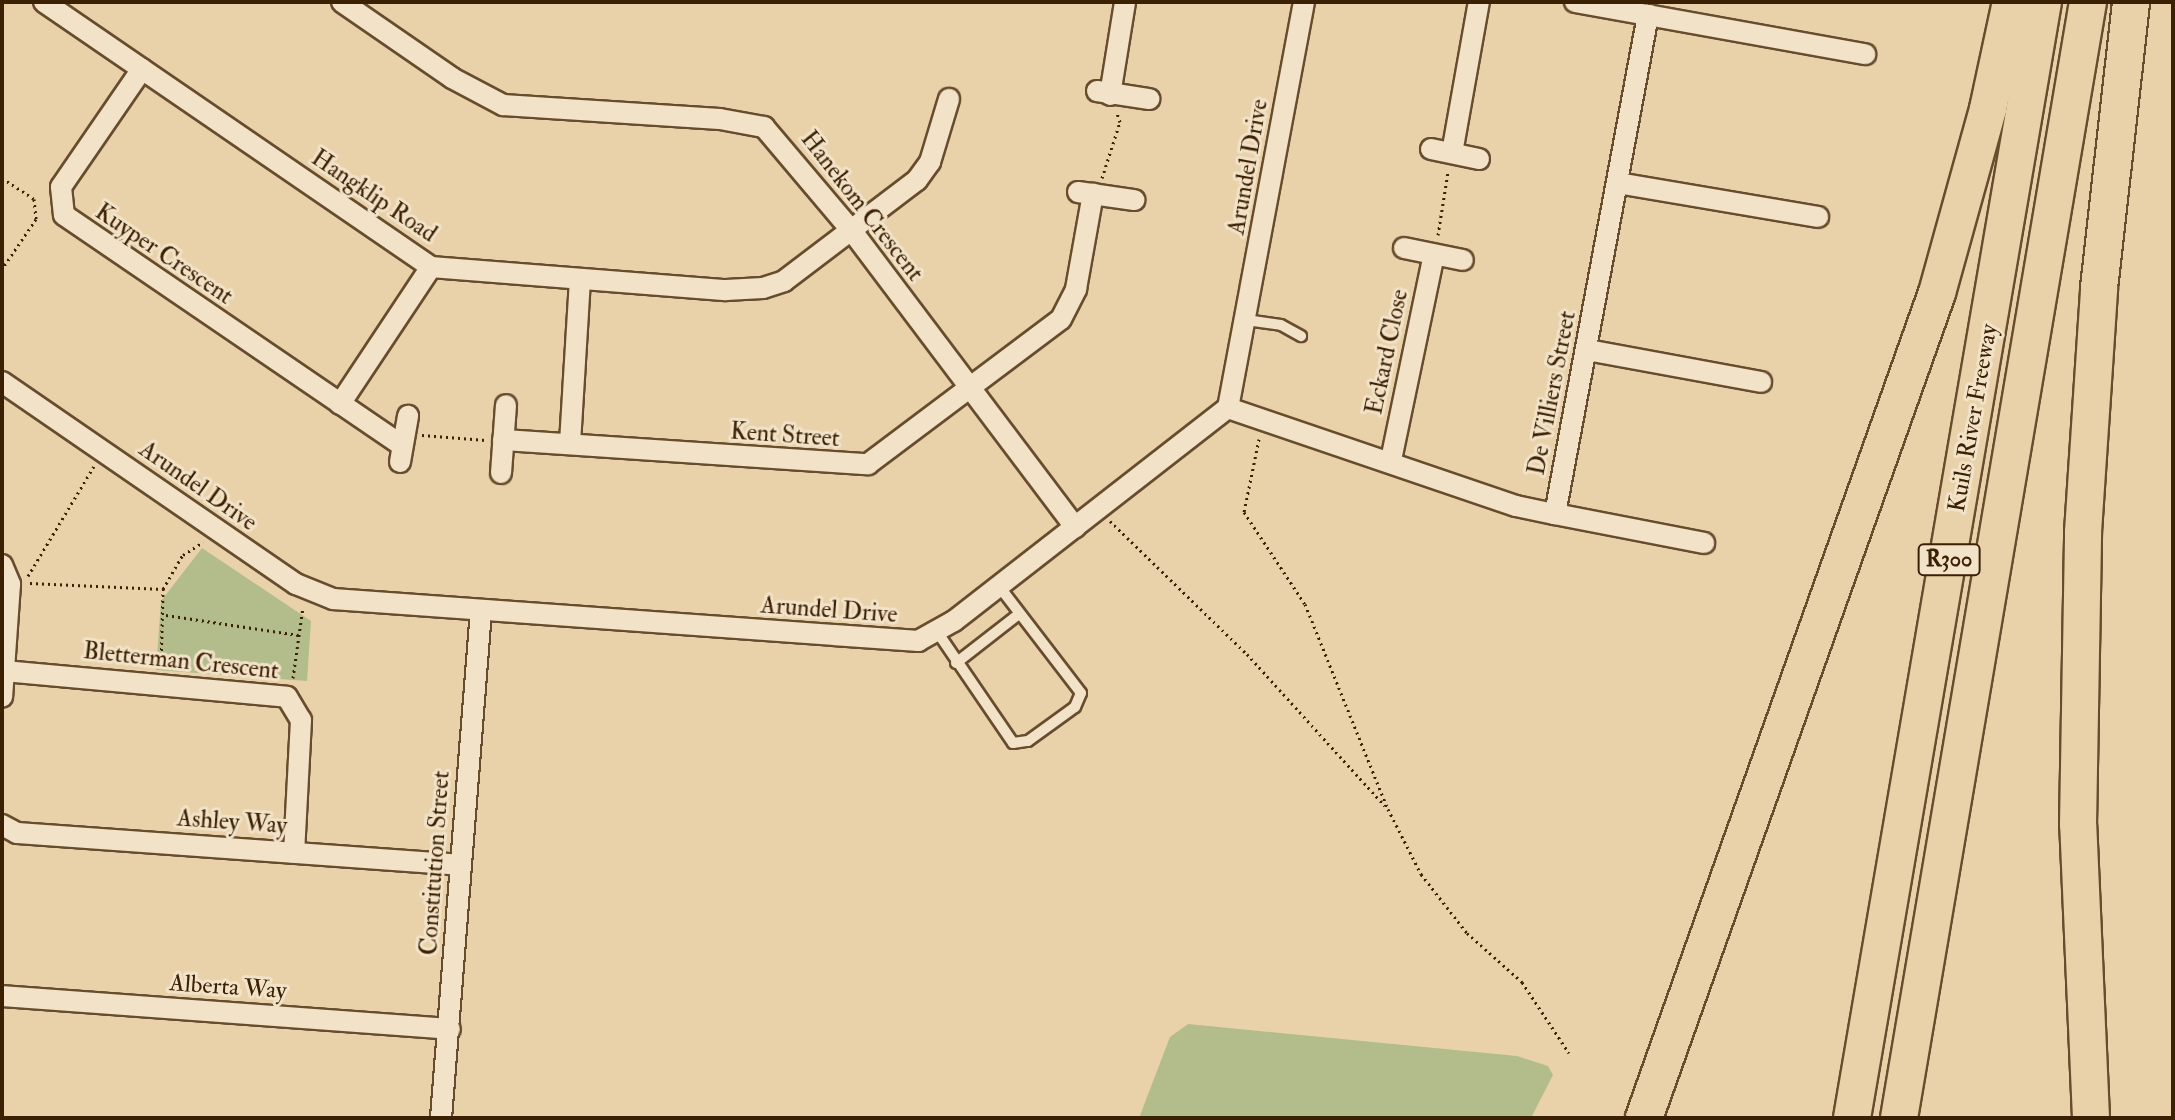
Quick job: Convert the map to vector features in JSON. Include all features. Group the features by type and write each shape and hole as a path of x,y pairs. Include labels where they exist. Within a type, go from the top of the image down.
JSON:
{"highway":[{"path":"1644,1118 1937,293 1988,109 2011,2"},
{"name":"Kuils River Freeway","path":"1852,1118 2043,2"},
{"name":"Kuils River Freeway","path":"1899,1118 2088,2"},
{"path":"2091,1118 2078,825 2083,532 2099,288 2131,2"}],"street":[{"name":"Hangklip Road","path":"44,2 431,267 580,280 763,288 784,281 892,202 930,162 949,99"},
{"name":"Hanekom Crescent","path":"342,2 452,78 503,105 720,119 764,127 852,231 1075,527"},
{"path":"1125,2 1103,93 1149,99"},
{"name":"Arundel Drive","path":"2,382 313,593 351,602 907,642 938,633 1228,408 1304,2"},
{"path":"1452,153 1479,2"},
{"path":"1575,2 1865,54"},
{"name":"De Villiers Street","path":"1228,408 1391,460 1516,506 1555,514 1648,15"},
{"name":"Kuyper Crescent","path":"142,69 61,187 64,215 340,404 403,439"},
{"path":"1431,149 1479,159"},
{"path":"1618,183 1818,217"},
{"path":"1086,193 1134,200"},
{"name":"Kent Street","path":"503,440 858,466 882,458 1033,343 1069,306 1086,193"},
{"path":"1404,248 1463,260"},
{"name":"Eckard Close","path":"1391,460 1434,255"},
{"path":"340,404 431,267"},
{"path":"570,443 580,280"},
{"path":"1587,350 1761,382"},
{"path":"501,473 506,405"},
{"path":"1555,514 1704,543"},
{"path":"2,565 10,584 2,697"},
{"name":"Constitution Street","path":"441,1118 481,611"},
{"name":"Bletterman Crescent","path":"4,671 287,697 301,720 294,853"},
{"name":"Ashley Way","path":"2,825 17,833 460,865"},
{"name":"Alberta Way","path":"2,996 450,1029"}],"lane":[{"path":"1246,320 1281,325 1301,336"},
{"path":"938,633 1013,743 1028,741 1075,707 1081,693 999,586"},
{"path":"956,663 1019,614"}],"path":[{"path":"1086,193 1110,163 1120,122 1103,93"},
{"path":"1434,255 1452,153"},
{"path":"2,178 34,199 36,219 2,269"},
{"path":"1262,419 1244,512 1305,604 1388,809 1421,874 1467,933 1522,982 1569,1053"},
{"path":"403,439 503,440"},
{"path":"105,453 33,562 25,583 163,589"},
{"path":"1099,509 1247,654 1388,809"},
{"path":"159,684 166,615 163,589 183,555 214,528"},
{"path":"287,697 302,609 313,593"},
{"path":"166,615 298,635"}],"green space":[{"path":"202,548 311,621 307,681 156,670 161,601"},
{"path":"1188,1024 1517,1056 1548,1066 1553,1075 1531,1118 1139,1118 1170,1037"}]}
